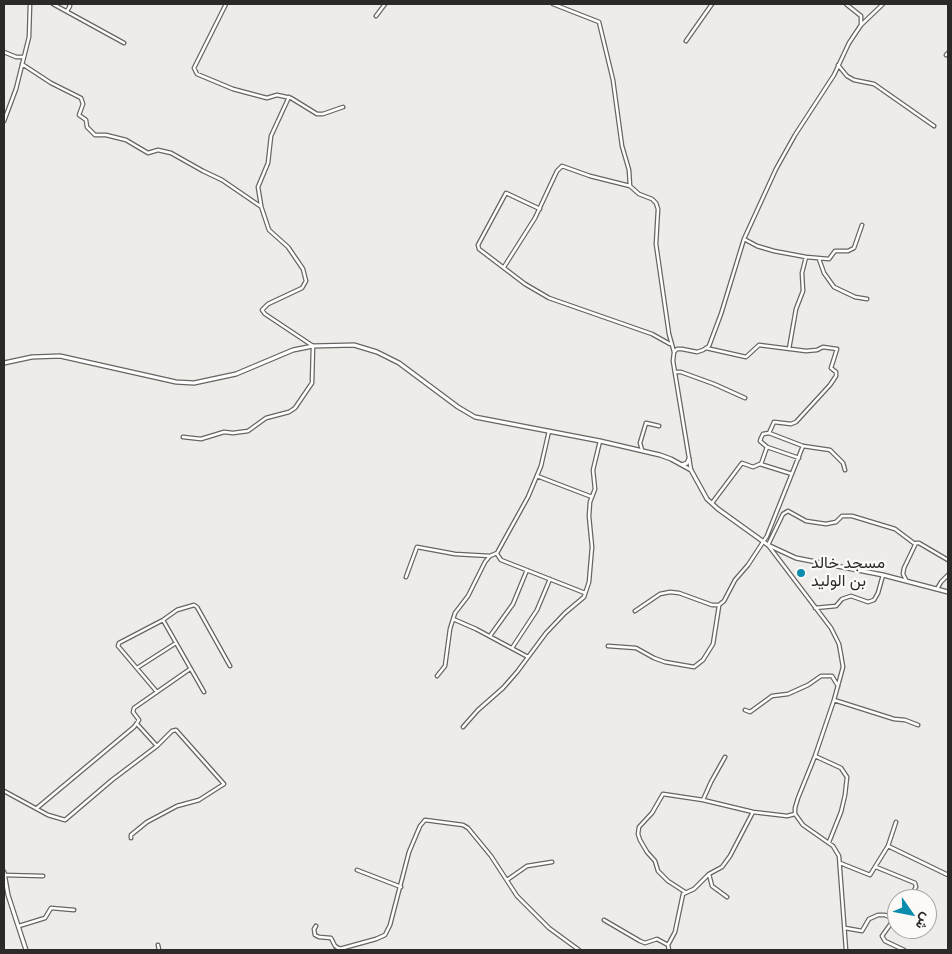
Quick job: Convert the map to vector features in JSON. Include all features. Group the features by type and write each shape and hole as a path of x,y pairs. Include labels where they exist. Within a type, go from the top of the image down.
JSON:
{"street":[{"path":"4,121 16,89 29,36 30,4"},
{"path":"53,4 124,43"},
{"path":"67,11 70,6 69,4"},
{"path":"226,4 194,68 195,71 201,76 233,89 267,98 277,95 289,97 317,114 323,114 343,107"},
{"path":"376,16 385,4"},
{"path":"553,4 599,22 613,80 622,146 629,170 630,186"},
{"path":"686,41 712,4"},
{"path":"846,4 861,16 861,25"},
{"path":"674,352 682,348 697,352 706,348 712,341 744,239 786,152 849,43 861,25 884,4"},
{"path":"4,52 16,57 23,57"},
{"path":"22,64 51,83 81,98 83,104 79,115 86,120 87,127 95,134 126,140 148,152 161,150 171,153 222,180 243,196 261,206"},
{"path":"838,65 847,76 854,80 874,84 934,126"},
{"path":"289,97 271,136 268,163 258,186 261,206 269,230 288,247 303,269 306,281 304,287 262,308 263,311 313,346"},
{"path":"504,267 540,209 557,171 562,166 590,176 630,186 639,194 652,199 658,209 656,244 689,460 691,470 700,488 712,503 768,545 805,561 883,575 948,592"},
{"path":"540,209 507,193 504,194 478,245 481,251 525,284 549,298 652,334 672,344"},
{"path":"744,239 757,246 806,257 829,259 835,251 851,250 857,242 862,225"},
{"path":"789,349 796,309 803,292 802,273 806,257"},
{"path":"819,259 824,273 834,287 867,299"},
{"path":"184,437 201,439 224,432 248,431 266,418 289,412 295,408 312,383 313,346"},
{"path":"4,363 32,357 60,356 176,382 194,383 236,374 293,350 313,346 354,346 372,350 406,367 458,407 486,420 600,440 642,450 660,455 691,470"},
{"path":"706,348 746,357 758,346 806,351 826,347 838,349 831,367 836,372 836,376 830,385 796,422 791,424 774,422 769,433"},
{"path":"675,372 682,372 745,398"},
{"path":"642,450 640,443 646,422 659,426"},
{"path":"406,577 417,547 463,555 490,556 497,553 528,497 537,476 544,458 549,431"},
{"path":"799,458 767,447 760,441 763,434 769,433 803,446 830,450 843,463 845,470"},
{"path":"463,727 478,710 503,688 546,633 565,613 583,599 586,593 589,582 592,547 589,516 595,489 593,470 600,440"},
{"path":"608,646 636,648 665,662 694,667 703,660 712,644 720,605 735,580 748,566 764,542 803,446"},
{"path":"761,464 767,447"},
{"path":"682,465 689,460"},
{"path":"712,503 742,463 753,467 761,464 792,474"},
{"path":"537,476 592,497"},
{"path":"768,545 783,514 788,511 806,521 826,524 836,522 842,516 852,516 894,529 915,544 919,543 948,560"},
{"path":"906,580 903,570 915,544"},
{"path":"768,545 831,628 839,644 843,667 815,756 798,798 795,814 803,825 829,842 837,851 840,863 846,950"},
{"path":"497,553 501,560 586,593"},
{"path":"437,676 445,666 450,629 455,613 473,588 481,568 490,556"},
{"path":"490,636 514,604 528,570"},
{"path":"815,608 836,606 842,599 851,596 868,602 874,600 883,575"},
{"path":"937,589 948,575"},
{"path":"512,648 537,610 550,579"},
{"path":"635,611 660,594 670,592 712,605 720,605"},
{"path":"157,692 118,646 177,610 196,606 230,666"},
{"path":"453,619 490,636 528,657"},
{"path":"163,620 204,692"},
{"path":"137,668 176,644"},
{"path":"37,808 137,724 139,720 133,712 134,708 190,669"},
{"path":"745,710 750,712 772,696 788,694 808,685 821,676 832,676 838,686"},
{"path":"834,700 918,725"},
{"path":"137,724 157,746"},
{"path":"4,791 58,820 65,820 112,780 157,746 172,731 176,730 224,784 199,800 177,806 147,822 130,835 131,838"},
{"path":"815,756 841,768 847,777 841,812 829,842"},
{"path":"703,800 725,757"},
{"path":"685,892 668,881 658,871 655,861 640,840 639,827 652,813 665,793 753,812 787,816 795,814"},
{"path":"669,950 668,945 675,932 682,897 685,892 694,889 708,874 722,867 730,856 753,812"},
{"path":"316,926 314,929 315,935 331,938 338,950 376,940 385,935 390,925 401,888 409,852 420,826 425,820 464,825 491,856 517,896 549,928 579,950"},
{"path":"840,863 868,875 873,873 888,846 896,822"},
{"path":"888,846 948,875"},
{"path":"507,880 527,866 552,862"},
{"path":"876,867 915,884 915,889"},
{"path":"357,870 401,888"},
{"path":"26,950 4,883 4,873 43,876"},
{"path":"708,874 712,886 727,896"},
{"path":"19,926 45,918 51,908 74,910"},
{"path":"845,928 862,931 869,920 878,915 887,916"},
{"path":"604,920 644,943 657,940 668,945"},
{"path":"887,929 882,936 886,941 904,950"},
{"path":"158,945 159,950"}],"place":[{"name":"مسجد خالد بن الوليد","path":"801,573"}]}
